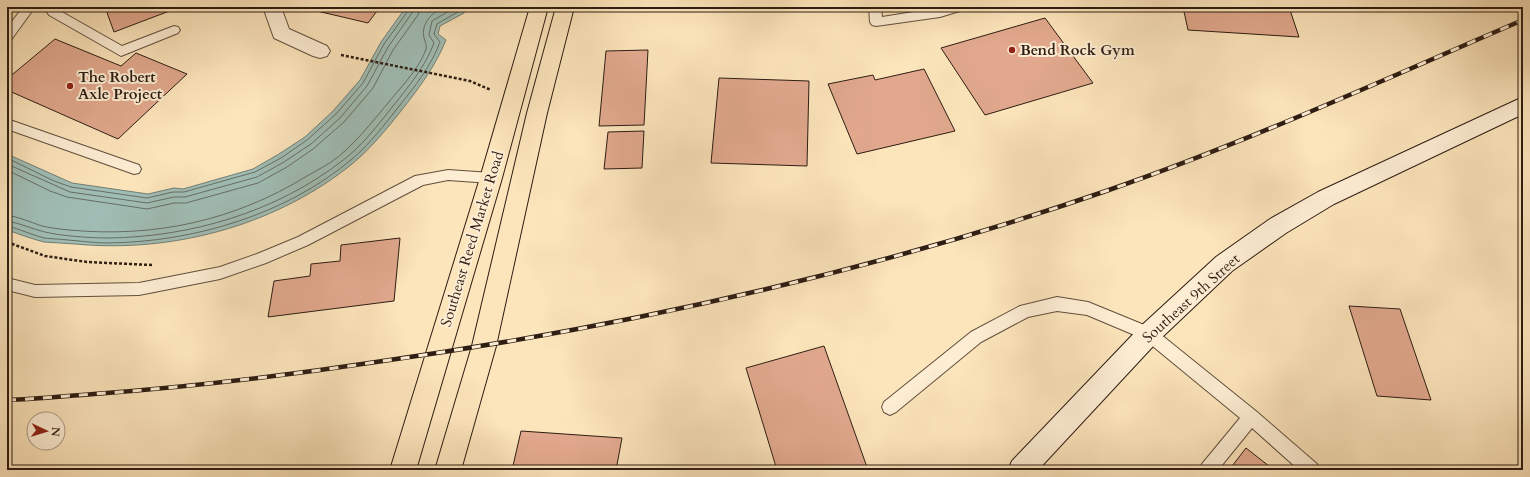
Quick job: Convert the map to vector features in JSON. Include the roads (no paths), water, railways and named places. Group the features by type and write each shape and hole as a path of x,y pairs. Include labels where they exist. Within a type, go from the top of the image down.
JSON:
{"main road":[{"name":"Southeast Reed Market Road","path":"403,470 491,178 539,7"},
{"name":"Southeast Reed Market Road","path":"448,470 484,346 537,113 565,7"}],"street":[{"path":"272,7 281,33 320,51"},
{"name":"Southeast 9th Street","path":"1021,470 1149,334 1224,264 1278,226 1326,198 1523,105"}],"lane":[{"path":"7,37 29,7"},
{"path":"875,7 876,22 940,13 958,7"},
{"path":"53,9 121,51 174,30"},
{"path":"7,124 134,169"},
{"path":"7,284 35,291 139,289 220,273 261,259 303,241 420,180 448,175 491,178"},
{"path":"890,407 976,337 1026,311 1057,304 1088,309 1149,334 1251,417 1311,470"},
{"path":"1208,470 1251,417"}],"water":[{"path":"406,7 468,7 464,13 440,26 438,34 446,40 437,59 420,86 389,126 355,162 317,189 286,206 253,220 218,232 147,244 111,246 44,242 7,230 7,154 72,183 148,194 174,188 183,189 253,169 305,137 333,111 360,80 381,42"}],"railway":[{"path":"7,400 235,381 469,348 653,314 836,272 1017,220 1159,172 1264,131 1523,20"}],"place":[{"name":"Bend Rock Gym","path":"1012,50"},
{"name":"The Robert Axle Project","path":"70,86"}]}
